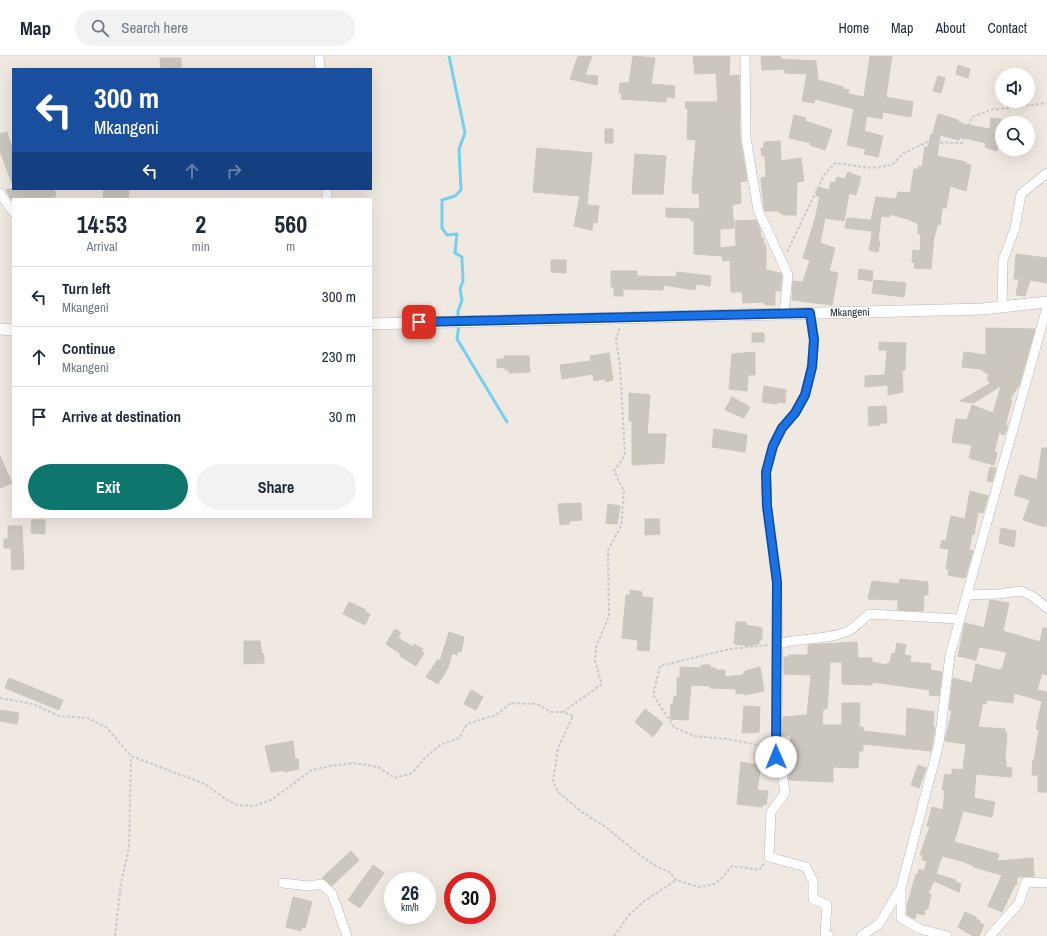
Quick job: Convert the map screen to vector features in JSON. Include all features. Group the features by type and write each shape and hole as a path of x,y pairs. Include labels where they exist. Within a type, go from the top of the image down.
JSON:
{"street":[{"path":"319,56 320,68"},
{"path":"745,56 746,138 753,185 758,210 788,275 784,314"},
{"path":"1002,307 1004,260 1015,228 1021,194 1047,173"},
{"path":"0,193 12,211"},
{"name":"Mkangeni","path":"372,324 982,309 1047,302"},
{"path":"945,936 920,929 901,918 901,888 939,743 950,655 1047,307"},
{"path":"810,313 814,340 812,367 805,395 795,413 782,428 773,446 766,472 767,506 777,582 777,766 782,772 785,793 771,812 769,857 806,867 813,881 813,899 827,906 825,934 829,936"},
{"path":"0,329 12,330"},
{"path":"967,595 998,594 1021,591 1032,596 1047,608"},
{"path":"777,644 838,634 850,630 870,614 960,619"},
{"path":"990,936 1019,904 1026,882 1047,882"},
{"path":"283,883 308,886 322,884 332,894 347,936"},
{"path":"861,936 879,924 901,888"}],"path":[{"path":"782,260 793,241 824,175 835,163 872,168 892,165 904,153 927,142 962,143 972,117 990,110 1047,103"},
{"path":"563,712 602,684 595,661 596,647 609,616 608,550 622,526 624,491 614,471 625,456 620,367 616,339 623,318"},
{"path":"777,644 730,650 660,666 654,695 674,727 694,736 727,739 758,746 777,766"},
{"path":"0,698 33,704 60,716 88,718 107,728 131,756 206,784 224,798 237,805 256,806 271,800 312,770 330,766 354,763 378,767 396,778 412,773 427,756 440,745 459,738 467,724 496,715 511,704 537,704 551,712 563,712 573,716 558,748 553,782 558,792 582,812 607,828 654,865 669,872 676,880 700,887 714,884 722,878 732,866 759,870 769,857"},
{"path":"115,936 121,883 129,848 131,756"},
{"path":"614,936 630,915 643,902 676,880"}],"building":[{"path":"578,56 592,56 585,75 598,76 597,85 570,79"},
{"path":"633,56 655,58 651,84 675,86 674,98 666,97 666,102 621,99 622,93 619,93 620,83 629,83"},
{"path":"693,56 730,56 729,76 739,75 740,138 747,181 740,182 741,203 732,205 734,228 720,229 720,248 736,246 735,221 756,220 760,229 761,238 763,238 764,245 766,245 766,270 780,273 782,276 780,291 775,290 775,305 766,305 762,302 743,303 742,292 731,292 730,260 723,261 722,256 694,254 694,221 691,221 691,218 666,217 666,208 700,209 699,193 693,194 692,185 696,140 687,139 688,109 686,109 685,102 718,102 716,73 695,74"},
{"path":"761,56 780,56 781,59 816,61 818,80 843,87 843,89 849,90 848,94 864,97 870,56 892,56 886,97 913,102 911,117 883,112 882,119 867,116 864,131 883,136 878,157 864,154 866,149 847,145 854,109 815,99 814,103 802,101 807,74 785,73 785,69 762,70"},
{"path":"160,58 181,58 181,68 161,68"},
{"path":"958,65 970,69 968,78 956,74"},
{"path":"938,76 945,78 941,93 933,91"},
{"path":"938,114 958,120 963,124 990,129 991,118 995,118 995,150 985,147 986,143 960,137 959,140 933,133"},
{"path":"794,115 806,118 805,121 832,130 825,150 810,145 811,143 789,138"},
{"path":"605,129 613,129 613,143 605,143"},
{"path":"7,132 12,149 12,183 0,151 0,134"},
{"path":"931,134 940,136 937,156 966,162 966,164 971,165 966,191 950,186 946,208 942,208 940,225 938,224 934,237 931,269 914,268 915,263 912,262 913,250 920,251 921,234 918,234 918,223 889,214 889,217 881,216 878,241 871,240 872,231 845,228 847,218 871,220 876,197 896,199 898,192 910,193 914,169 918,169 919,166 922,167 925,147 928,147"},
{"path":"780,141 781,161 801,158 804,181 797,182 796,215 783,215 783,213 779,213 779,211 765,211 764,208 761,178 766,177 765,156 762,156 761,148 764,148 764,142"},
{"path":"537,148 592,153 587,203 588,205 599,206 597,223 593,222 592,230 574,226 580,196 533,192"},
{"path":"635,154 666,156 663,194 632,194"},
{"path":"848,172 861,177 856,195 849,193 844,221 825,218 820,243 835,248 829,271 838,273 832,305 792,300 793,281 803,282 810,260 803,258 815,219 820,196 816,196 818,187 829,190 831,182 835,183 837,177 845,179"},
{"path":"6,189 54,190 56,196 51,198 11,199"},
{"path":"104,190 129,190 128,198 103,198"},
{"path":"871,240 880,242 878,252 869,250"},
{"path":"1016,254 1047,258 1047,283 1030,280 1025,296 1016,295 1019,279 1014,279"},
{"path":"551,260 566,260 566,273 551,272"},
{"path":"859,269 873,271 872,281 858,279"},
{"path":"611,271 637,271 637,276 676,277 677,272 711,276 710,286 696,284 695,290 664,285 663,290 623,289 623,296 614,296 614,287 611,287"},
{"path":"874,280 906,283 904,297 872,293"},
{"path":"986,328 1035,329 1019,385 1010,399 1012,400 1006,422 1006,425 1008,426 1004,435 999,432 994,452 997,453 994,465 969,458 972,445 952,442 956,419 967,420 972,405 993,413 1001,386 973,403 960,401 991,383 987,380 989,375 980,369 962,367 964,352 986,355"},
{"path":"752,333 764,333 764,342 752,342"},
{"path":"879,342 906,343 905,370 902,370 903,392 888,395 888,385 865,387 865,376 885,375 887,350 879,350"},
{"path":"755,352 755,375 748,375 747,391 729,389 732,354"},
{"path":"609,353 613,380 606,382 605,379 594,381 593,374 562,379 560,365 591,361 590,356"},
{"path":"504,356 529,356 530,372 509,373 509,370 505,370 505,367 497,368 497,359 505,359"},
{"path":"764,386 786,390 785,403 777,402 777,404 762,402"},
{"path":"629,393 650,395 647,434 666,434 664,463 632,465 632,421 629,421"},
{"path":"732,397 750,407 744,418 725,410"},
{"path":"886,406 887,423 869,426 868,407"},
{"path":"714,429 747,435 745,452 712,447"},
{"path":"1042,448 1047,448 1047,522 1045,527 1023,520 1030,500 1014,495 1020,475 1037,480"},
{"path":"0,456 12,483 0,488"},
{"path":"990,467 996,468 992,482 987,481"},
{"path":"970,491 988,496 983,513 978,512 969,550 973,551 965,578 948,575 949,569 946,569 949,549 940,548 942,540 946,541 951,516 965,519"},
{"path":"581,503 582,520 569,521 569,524 560,525 558,504"},
{"path":"608,504 620,506 617,524 606,523"},
{"path":"645,519 659,519 660,534 645,535"},
{"path":"32,520 45,520 45,534 31,533"},
{"path":"8,526 22,526 24,569 12,570 11,548 4,548 4,539 8,539"},
{"path":"1001,528 1016,531 1014,547 999,543"},
{"path":"900,579 928,582 928,595 924,595 923,611 898,610 898,600 868,599 872,581 899,584"},
{"path":"630,590 642,592 642,597 653,598 649,651 637,650 638,640 622,638 626,595 630,595"},
{"path":"990,600 1009,603 1003,631 1040,642 1043,628 1047,628 1047,675 1042,673 1037,690 1047,692 1047,792 1038,792 1038,775 1032,775 1033,760 1039,730 1036,729 1042,701 1014,693 1013,703 987,700 986,704 983,703 978,727 1005,729 1005,733 1007,733 1005,761 1006,767 1012,768 1011,777 976,774 974,798 995,802 992,817 963,811 954,842 999,854 997,861 1033,858 1034,876 1017,877 1017,884 1015,885 1002,912 988,906 1002,875 973,867 974,866 962,861 942,856 936,874 956,880 955,882 961,884 959,892 934,881 928,893 931,894 928,909 925,909 924,915 916,913 915,919 907,915 907,906 916,874 923,876 918,874 919,869 924,871 927,861 922,860 923,855 920,855 930,826 927,826 932,807 943,810 945,790 942,790 945,774 952,775 952,769 963,770 966,744 945,741 952,711 949,710 953,678 972,683 976,664 998,670 1002,669 1007,652 979,647 976,660 958,656 965,623 984,628"},
{"path":"349,602 366,610 365,612 370,614 365,625 343,614"},
{"path":"736,622 746,622 746,625 762,628 762,639 760,639 759,644 753,644 753,646 734,644"},
{"path":"395,629 401,633 398,638 413,647 414,644 423,649 421,651 424,653 416,666 400,656 401,654 386,644"},
{"path":"449,632 464,637 463,643 461,652 458,651 457,655 452,653 448,668 438,684 426,677 438,659 440,661"},
{"path":"244,641 260,641 262,654 264,654 264,663 244,664"},
{"path":"857,642 858,658 872,658 872,662 887,665 890,663 892,653 895,654 897,643 906,645 904,655 911,656 910,662 931,664 930,670 942,672 939,696 929,695 930,690 872,682 872,685 842,684 842,662 830,662 827,709 823,709 822,725 842,725 842,703 860,703 859,727 863,727 863,731 906,736 907,708 934,712 933,726 935,727 931,751 863,744 863,751 859,751 858,768 833,767 833,782 789,780 790,761 785,761 785,751 790,751 791,735 782,735 783,717 807,715 811,675 784,674 784,657 789,657 789,655 808,655 808,645"},
{"path":"701,665 710,665 710,668 715,668 715,670 725,670 725,677 743,675 745,671 760,667 764,691 744,695 744,693 736,694 736,689 710,688 710,686 691,685 688,720 670,719 671,704 673,704 674,696 677,697 677,678 680,678 680,667 701,668"},
{"path":"9,678 63,700 59,710 5,688"},
{"path":"471,690 483,697 476,710 464,704"},
{"path":"744,706 760,707 759,732 742,733"},
{"path":"645,709 663,723 653,737 635,722"},
{"path":"0,710 19,713 17,724 0,721"},
{"path":"293,741 295,759 298,759 299,769 284,772 284,770 271,772 265,746"},
{"path":"741,762 758,765 758,770 760,771 757,790 768,791 766,805 763,804 762,807 737,804"},
{"path":"918,765 926,768 919,788 911,785"},
{"path":"351,851 359,860 332,886 322,878"},
{"path":"373,865 384,873 360,908 348,900"},
{"path":"293,897 312,902 305,928 302,927 301,931 286,927"},
{"path":"965,912 976,917 980,923 984,925 979,936 973,936 958,927"}],"waterway":[{"path":"449,56 465,133 459,149 461,190 455,196 442,200 442,228 447,235 457,234 455,253 462,257 463,281 460,289 462,300 458,311 458,319"},
{"path":"459,325 457,339 507,422"}],"route":[{"path":"419,322 810,313 814,340 812,367 805,395 795,413 782,428 773,446 766,472 767,506 773,542 777,582 778,685 776,757"}]}
